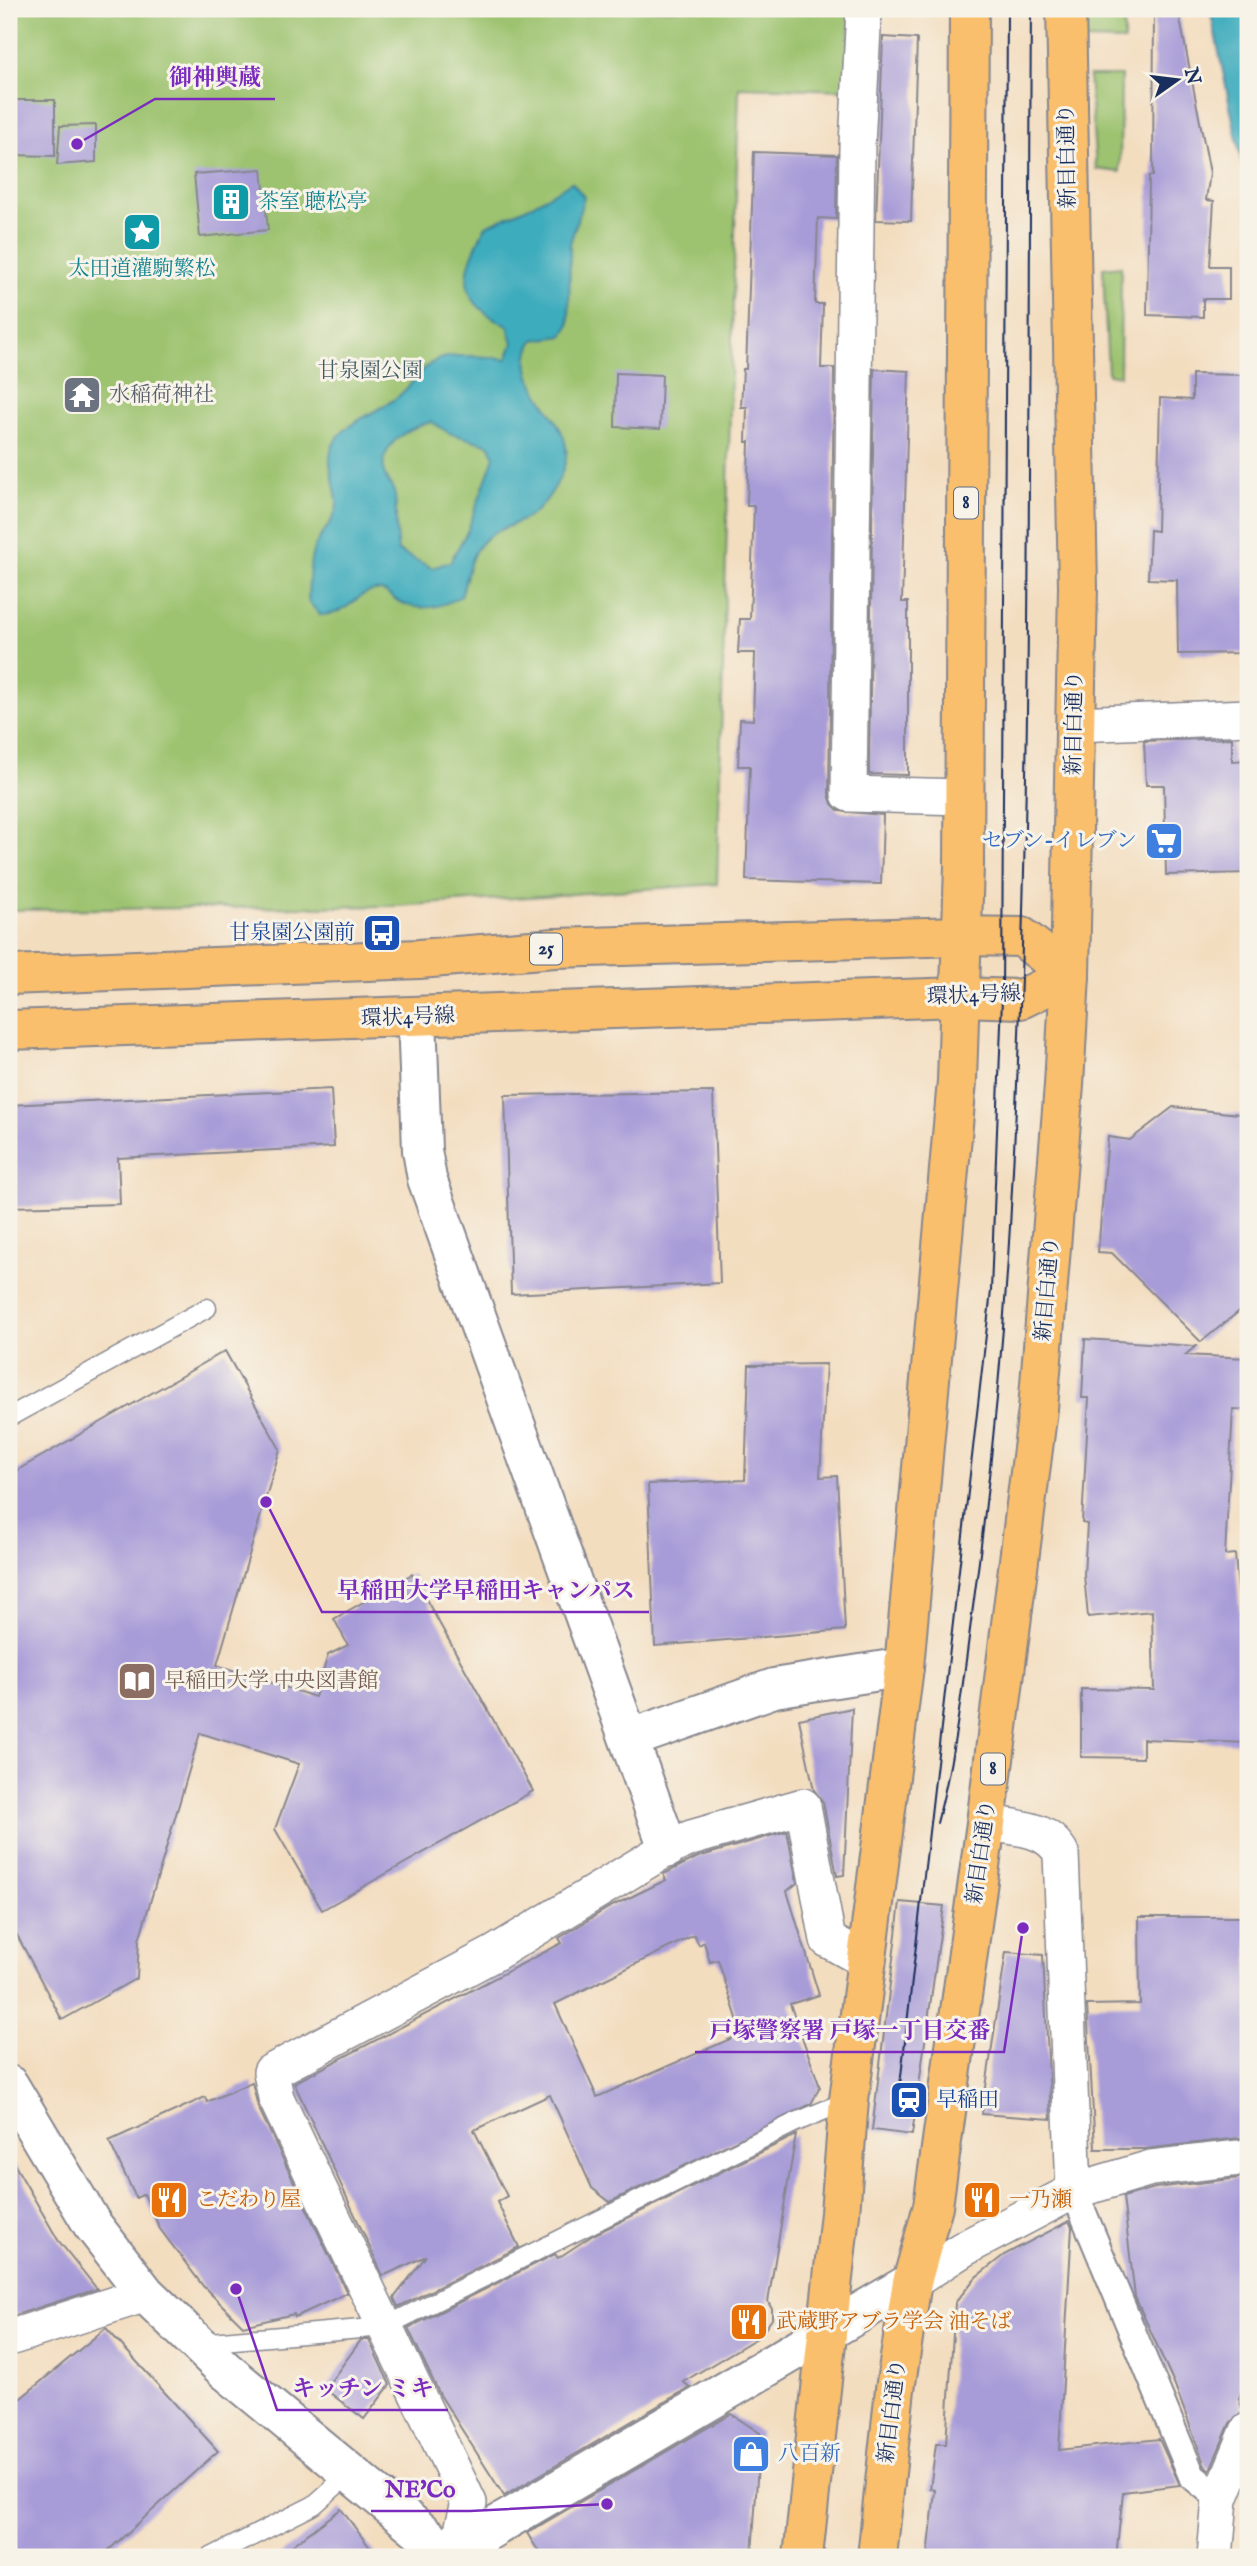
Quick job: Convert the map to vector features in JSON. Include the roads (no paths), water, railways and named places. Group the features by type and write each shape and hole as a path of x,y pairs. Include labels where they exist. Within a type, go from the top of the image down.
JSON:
{"main road":[{"name":"8","path":"803,2557 825,2335 841,2213 849,2100 904,1667 935,1349 957,1081 964,797 969,9"},
{"name":"新目白通り","path":"877,2557 895,2389 912,2283 933,2206 986,1823 1038,1409 1070,975 1078,587 1066,9"},
{"name":"25","path":"9,975 419,959 555,948 961,936 1022,937 1070,975"},
{"name":"環状4号線","path":"9,1030 959,997 1021,999 1070,975"}],"street":[{"path":"864,9 858,145 849,794 964,797"},
{"path":"1075,724 1248,717"},
{"path":"417,1017 422,1150 427,1180 668,1848"},
{"path":"629,1739 774,1688 904,1667"},
{"path":"455,2557 469,2503 276,2098 271,2072 495,1953 668,1848 691,1838 803,1806 828,1940 868,1962"},
{"path":"986,1823 1043,1833 1054,1841 1061,1853 1074,2190 1192,2476 1220,2499"},
{"path":"9,2084 92,2224 146,2294 195,2344 455,2557"},
{"path":"455,2557 486,2532 825,2335 963,2249 1074,2190 1150,2168 1248,2157"},
{"path":"9,2338 146,2294"},
{"path":"1215,2557 1220,2499 1248,2431"}],"lane":[{"path":"9,1417 207,1308"},
{"path":"195,2344 384,2327 794,2123 849,2100"},
{"path":"211,2557 314,2505 351,2472"}],"water":[{"path":"1210,9 1248,9 1248,193"},
{"path":"572,182 584,197 570,244 569,325 563,336 534,340 528,356 529,372 535,387 561,431 566,447 565,463 557,483 534,513 495,532 482,542 471,560 461,596 438,606 422,608 406,605 384,592 374,591 361,596 339,611 320,615 308,601 309,574 314,548 337,506 330,462 332,447 345,430 395,399 436,360 457,356 507,359 513,343 508,326 478,306 467,283 468,271 486,226 532,205","holes":["432,422 449,433 490,445 494,457 467,532 450,562 432,568 398,551 395,496 384,472 384,462 391,445 414,428"]}],"tram line":[{"path":"900,2085 991,1291 1002,998 1007,9"},
{"path":"937,1823 958,1716 987,1498 1003,1334 1013,1170 1027,735 1031,9"}],"place":[{"name":"御神輿蔵","path":"77,144"},
{"name":"茶室 聴松亭","path":"231,202"},
{"name":"太田道灌駒繁松","path":"142,232"},
{"name":"水稲荷神社","path":"82,395"},
{"name":"セブン-イレブン","path":"1164,841"},
{"name":"甘泉園公園前","path":"382,933"},
{"name":"早稲田大学早稲田キャンパス","path":"266,1502"},
{"name":"早稲田大学 中央図書館","path":"137,1681"},
{"name":"戸塚警察署 戸塚一丁目交番","path":"1023,1928"},
{"name":"早稲田","path":"909,2100"},
{"name":"こだわり屋","path":"169,2200"},
{"name":"一乃瀬","path":"982,2200"},
{"name":"キッチン ミキ","path":"236,2289"},
{"name":"武蔵野アブラ学会 油そば","path":"749,2322"},
{"name":"八百新","path":"751,2454"},
{"name":"NE'Co","path":"607,2504"}],"park label":[{"name":"甘泉園公園","path":"370,371"}]}
